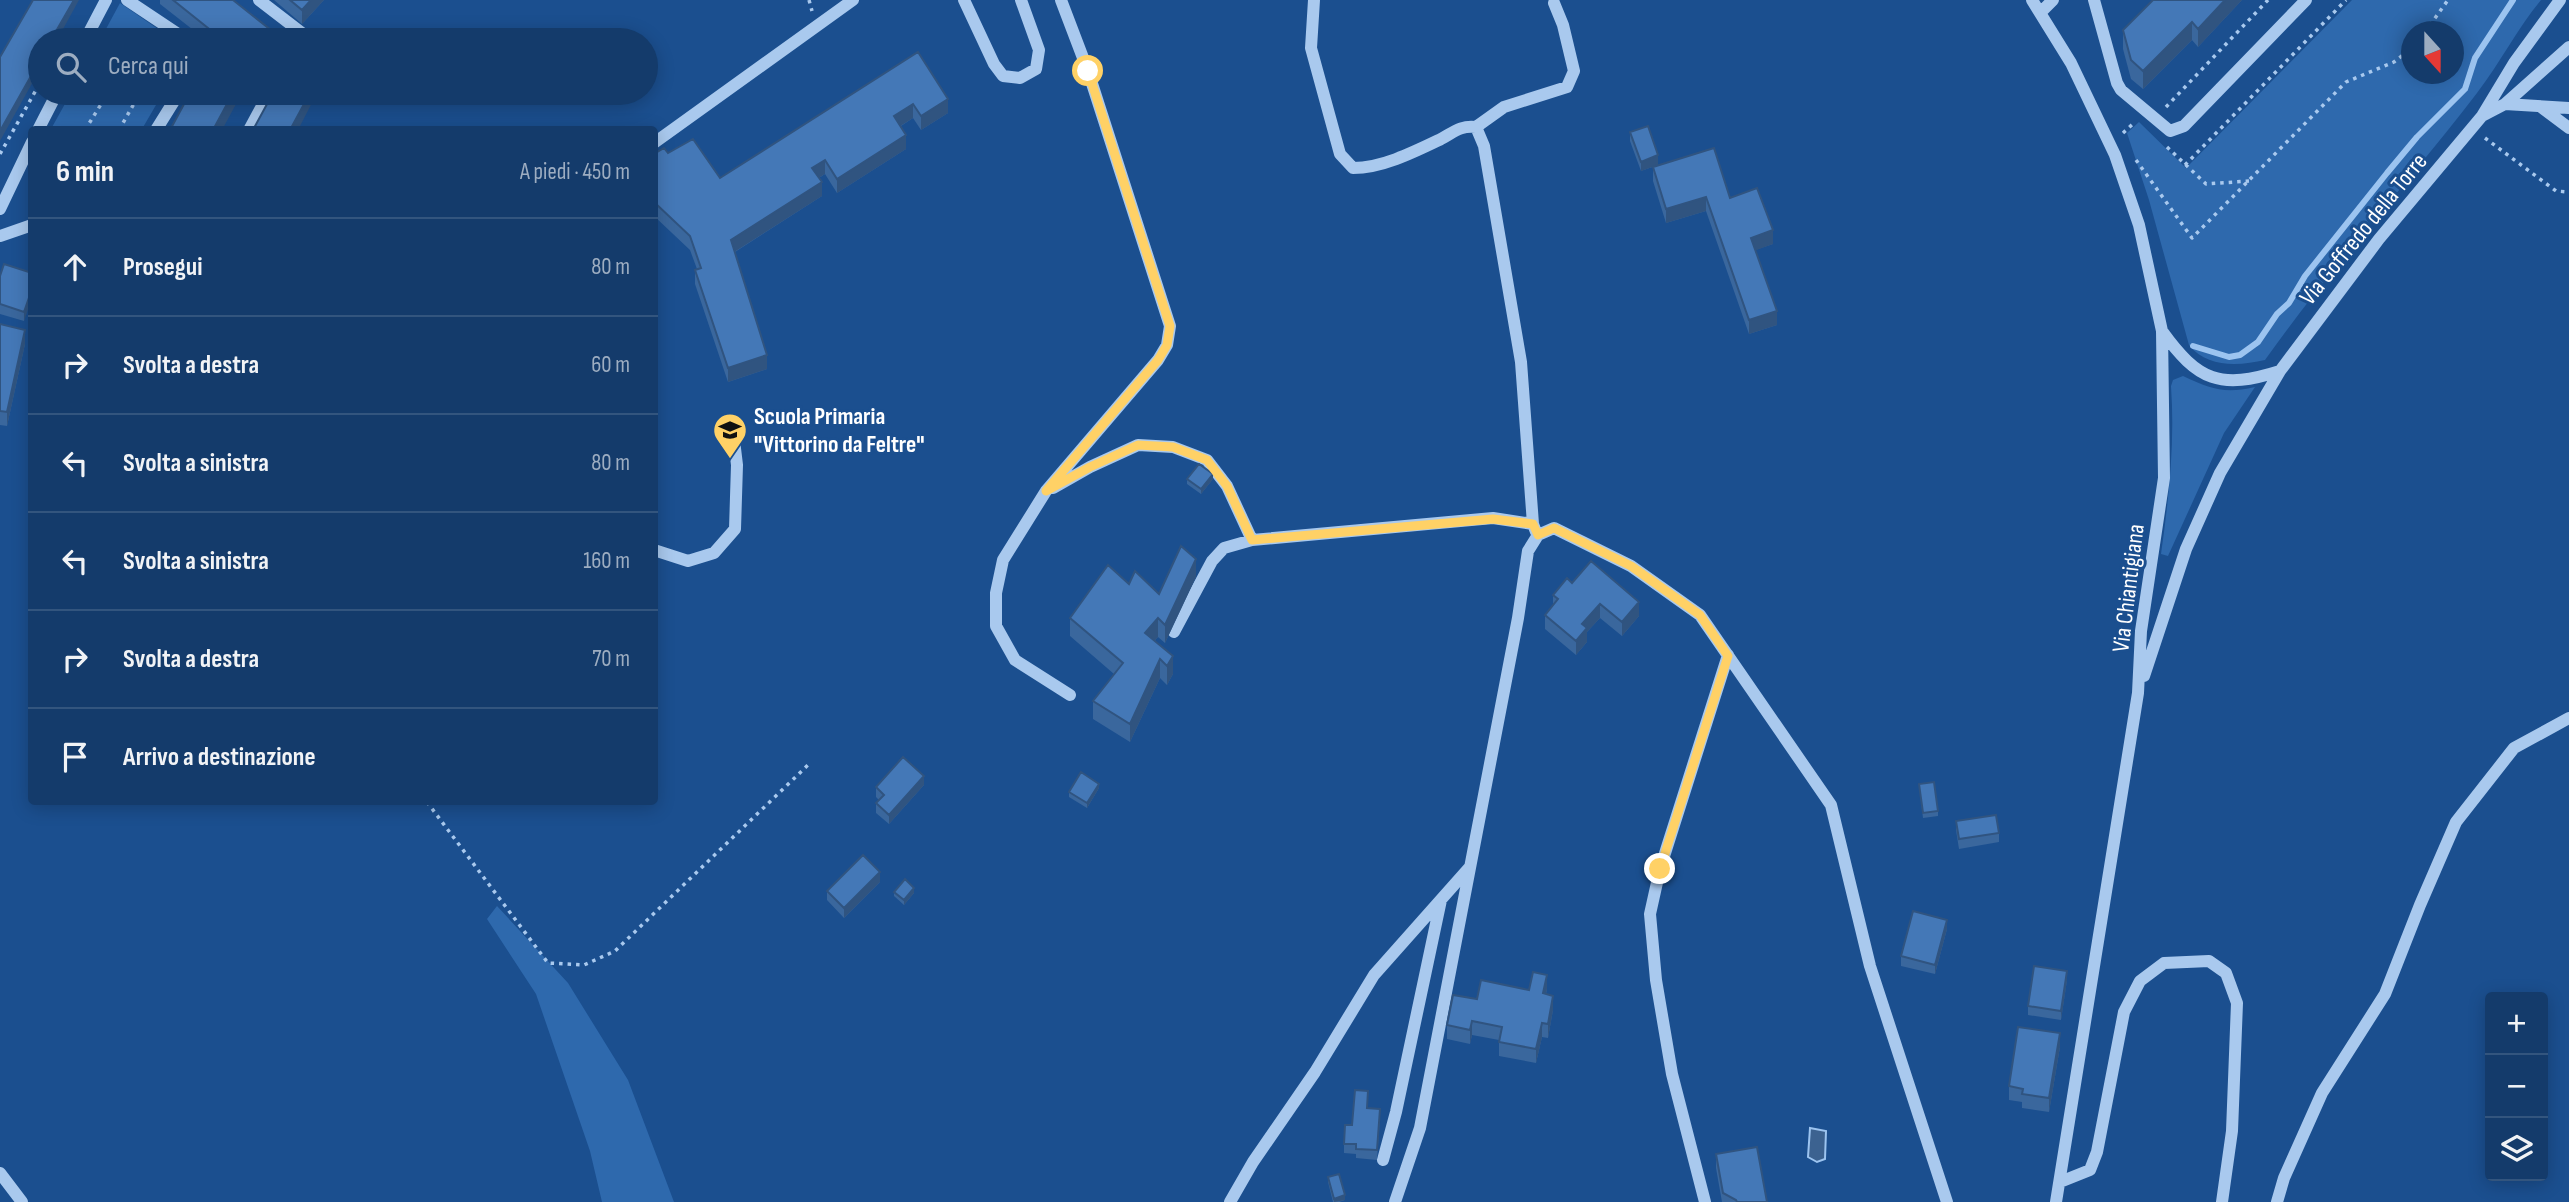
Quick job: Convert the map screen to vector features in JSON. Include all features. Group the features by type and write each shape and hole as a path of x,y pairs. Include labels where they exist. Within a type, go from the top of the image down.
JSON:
{"street":[{"path":"91,28 106,0"},
{"path":"127,0 169,28"},
{"path":"259,0 292,28"},
{"path":"658,140 853,0"},
{"path":"964,0 994,64 1003,76 1020,78 1036,69 1039,50 1021,0"},
{"path":"1061,0 1088,71 1170,326 1167,345 1158,360 1046,491 1003,560 996,593 996,626 1015,660 1070,695"},
{"path":"1314,0 1311,48 1340,154 1353,168 1372,168 1440,139 1463,125 1476,127 1504,107 1567,87 1574,71 1563,25 1554,3"},
{"name":"Via Chiantigiana","path":"2032,0 2071,62 2122,175 2139,225 2162,331 2164,478 2141,631 2138,693 2056,1202"},
{"path":"2041,12 2053,0"},
{"path":"2094,0 2113,74 2121,90 2170,131 2184,126 2302,4"},
{"name":"Via Goffredo della Torre","path":"2138,693 2186,549 2220,472 2280,371 2379,239 2482,116 2514,63 2560,0"},
{"name":"Via Goffredo della Torre","path":"2482,116 2505,104 2569,47"},
{"path":"2505,104 2569,108"},
{"path":"40,126 51,105"},
{"path":"158,126 172,105"},
{"path":"251,126 263,105"},
{"path":"2540,107 2569,128"},
{"path":"1395,1202 1420,1128 1518,618 1528,551 1535,530 1521,362 1484,146 1476,127"},
{"path":"0,209 28,154"},
{"path":"0,236 28,226"},
{"path":"2162,331 2183,360 2204,374 2218,379 2245,380 2280,371"},
{"path":"658,551 688,561 714,553 735,529 737,465 733,432"},
{"path":"1046,491 1138,445 1173,447 1207,460 1227,486 1252,540"},
{"path":"1174,632 1212,561 1224,548 1252,540 1493,519 1535,530 1554,528 1631,566 1700,615 1831,805 1870,966 1947,1202"},
{"path":"1705,1202 1672,1074 1656,980 1650,914 1660,869 1728,656"},
{"path":"2277,1202 2284,1178 2322,1093 2385,994 2456,822 2514,748 2569,718"},
{"path":"1230,1202 1315,1072 1374,975 1469,867"},
{"path":"1383,1160 1399,1099 1441,899"},
{"path":"2060,1182 2090,1170 2097,1152 2124,1012 2140,981 2164,963 2209,961 2226,973 2237,1003 2232,1131 2222,1202"},
{"path":"0,1173 22,1202"}],"path":[{"path":"2162,111 2268,0"},
{"path":"2185,165 2346,0"},
{"path":"2433,21 2448,0"},
{"path":"2135,159 2192,238 2346,82 2401,57"},
{"path":"0,154 28,104"},
{"path":"87,126 101,105"},
{"path":"121,126 133,105"},
{"path":"2122,135 2137,120"},
{"path":"2472,128 2556,191 2569,192"},
{"path":"2166,147 2206,184 2250,181"},
{"path":"429,805 548,963 584,965 615,951 808,765"}],"shaded area":[{"path":"2352,0 2541,0 2477,93 2316,292 2265,360 2224,363 2205,358 2189,345 2149,200 2127,133 2139,122 2186,168"},
{"path":"120,3 156,28 106,28"},
{"path":"64,105 156,105 144,126 53,126"},
{"path":"2183,376 2218,389 2255,387 2224,433 2168,556 2161,554 2171,470 2171,386 2173,380"},
{"path":"497,906 568,983 628,1080 674,1202 602,1202 590,1151 536,994 487,919"},
{"path":"1810,1128 1826,1131 1825,1159 1817,1162 1808,1157"}],"building":[{"path":"33,0 74,0 58,28 28,28 28,81 0,131 0,57"},
{"path":"173,0 233,0 268,28 208,28"},
{"path":"290,0 311,0 302,10"},
{"path":"2153,0 2225,0 2198,29 2192,22 2143,71 2131,60 2123,30"},
{"path":"918,52 948,99 921,116 913,104 894,116 906,135 837,179 825,160 812,168 822,182 731,240 767,355 728,368 695,270 701,268 690,236 658,206 658,152 664,148 668,153 693,139 720,178"},
{"path":"184,105 227,105 215,126 172,126"},
{"path":"267,105 304,105 292,126 255,126"},
{"path":"1648,126 1658,155 1641,162 1630,132"},
{"path":"1714,148 1730,198 1757,188 1773,230 1751,238 1777,311 1749,320 1706,197 1666,209 1653,167"},
{"path":"4,264 28,272 28,300 24,312 0,304 0,276"},
{"path":"0,324 25,330 7,412 0,411"},
{"path":"1199,464 1213,474 1201,489 1187,479"},
{"path":"1181,546 1196,559 1165,625 1158,618 1145,633 1173,656 1167,666 1160,659 1130,724 1093,701 1123,663 1070,618 1108,565 1129,584 1135,571 1159,594"},
{"path":"1591,561 1639,602 1622,622 1600,604 1582,624 1587,628 1576,641 1545,615 1558,599 1553,595 1567,578 1572,583"},
{"path":"903,757 924,776 889,815 876,803 884,795 876,787"},
{"path":"1081,772 1099,784 1087,803 1069,792"},
{"path":"1934,782 1938,811 1923,813 1919,784"},
{"path":"1996,815 1999,833 1959,839 1956,821"},
{"path":"863,855 880,872 844,908 827,891"},
{"path":"905,879 914,888 904,900 894,892"},
{"path":"1913,911 1947,920 1935,965 1901,956"},
{"path":"2034,966 2067,971 2061,1011 2028,1006"},
{"path":"1533,972 1547,975 1543,993 1553,996 1548,1024 1542,1023 1536,1049 1499,1042 1502,1027 1472,1021 1470,1030 1447,1025 1453,995 1477,999 1481,980 1529,990"},
{"path":"2018,1027 2060,1033 2049,1098 2022,1094 2023,1089 2009,1086"},
{"path":"1355,1090 1368,1091 1367,1108 1380,1109 1377,1150 1356,1149 1356,1144 1344,1144 1345,1125 1352,1125"},
{"path":"1757,1147 1767,1202 1737,1202 1723,1193 1716,1154"},
{"path":"1339,1174 1345,1195 1334,1199 1328,1177"}],"waterway":[{"path":"2193,346 2229,357 2240,355 2258,342 2277,314 2289,303 2305,276 2387,173 2417,137 2465,89 2475,58 2513,0"}],"place":[{"name":"Scuola Primaria \"Vittorino da Feltre\"","path":"730,460"}],"route":[{"path":"1088,71 1170,326 1167,345 1158,360 1046,491 1138,445 1173,447 1207,460 1227,486 1252,540 1493,519 1533,524 1538,535 1554,528 1631,566 1700,615 1728,656 1660,869"}]}
